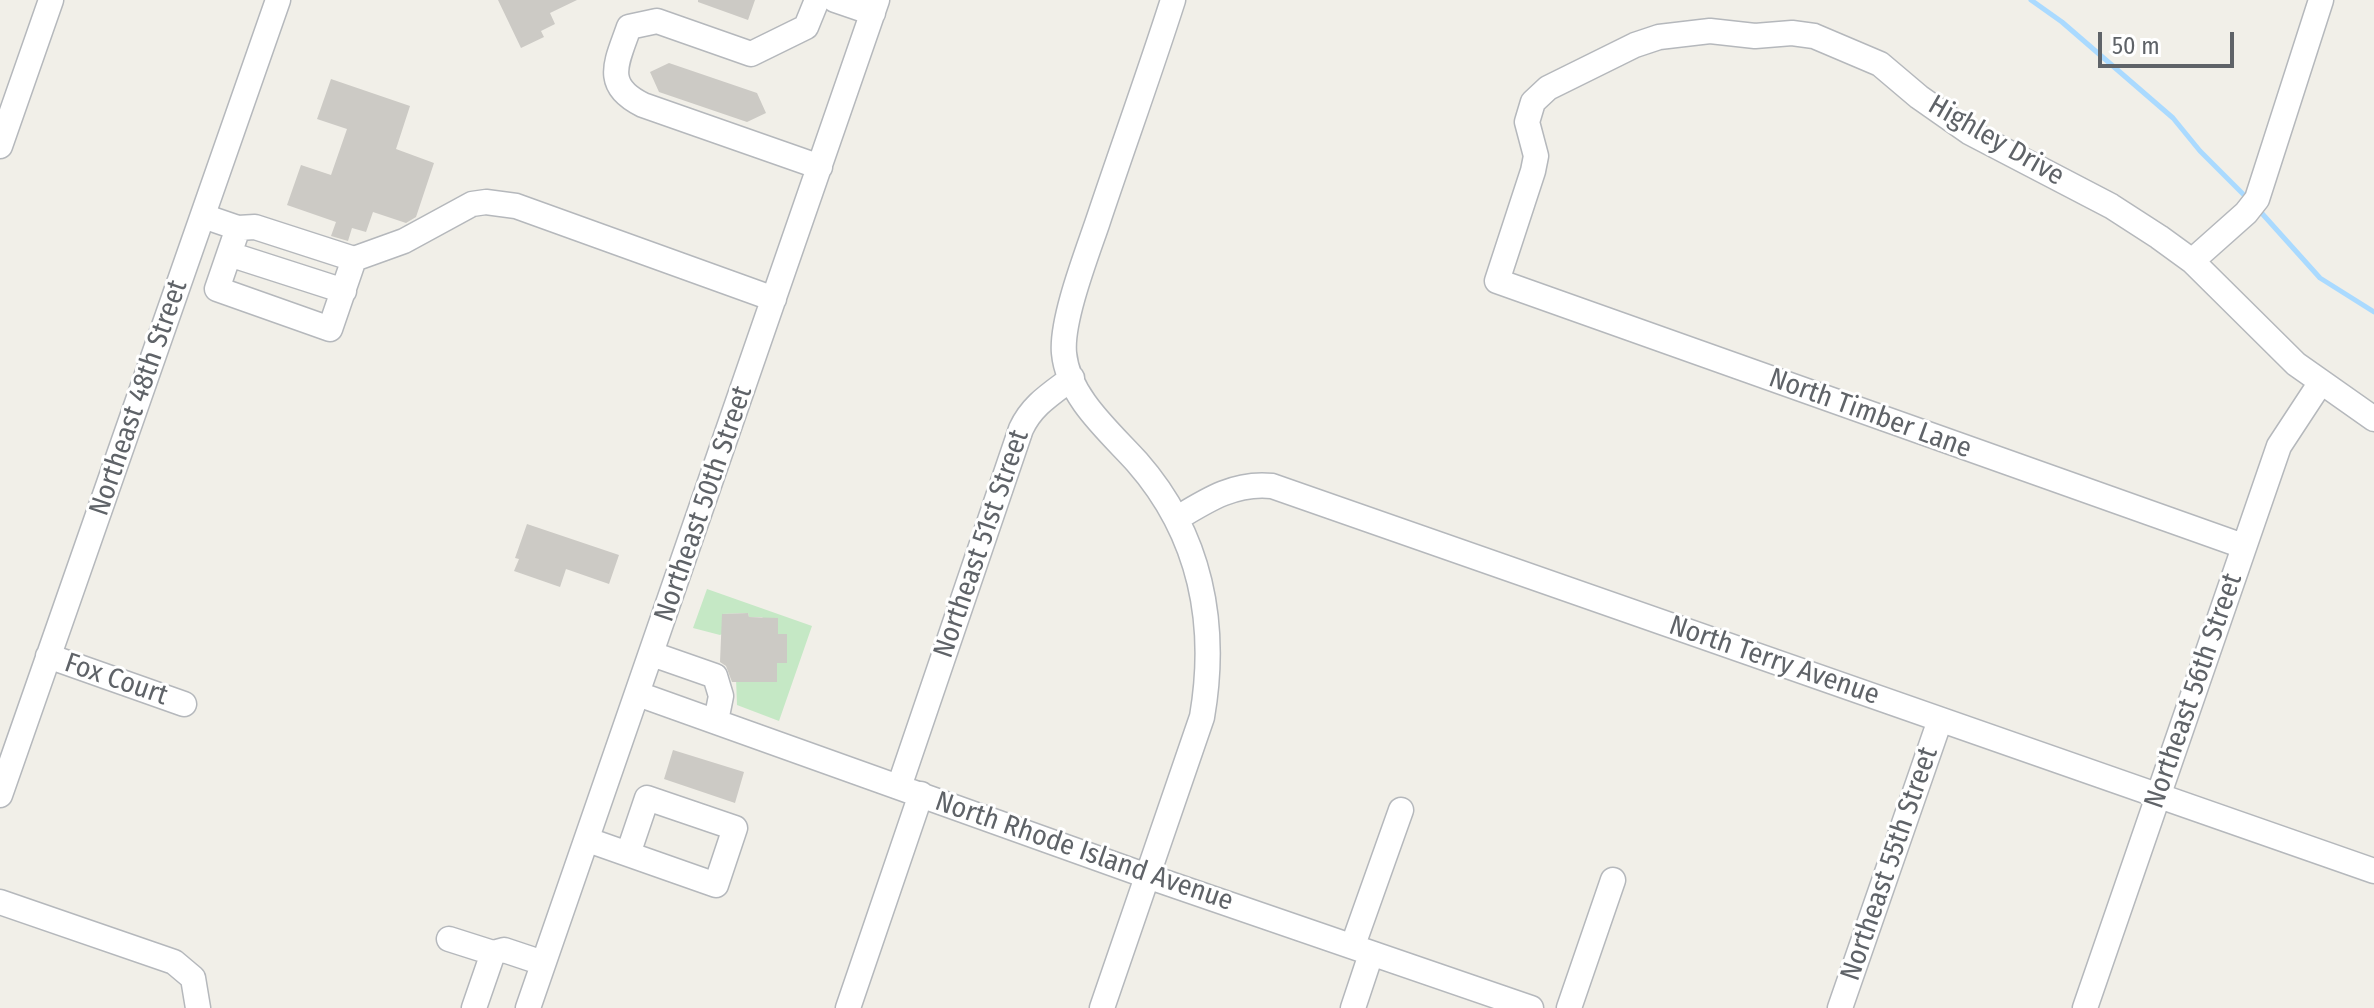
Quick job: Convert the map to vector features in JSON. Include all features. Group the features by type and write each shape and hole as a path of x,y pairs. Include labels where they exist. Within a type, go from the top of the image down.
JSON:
{"street":[{"path":"0,146 51,0"},
{"name":"Northeast 48th Street","path":"3,780 278,0"},
{"path":"817,0 806,27 751,54 657,21 629,27 616,76 623,92 643,105 820,167"},
{"path":"835,0 875,7"},
{"path":"1102,1008 1192,749 1207,689 1208,624 1201,585 1176,519 1140,466 1089,412 1064,356 1064,339 1079,275 1173,0"},
{"path":"2192,261 2246,213 2257,199 2321,0"},
{"name":"Northeast 50th Street","path":"528,1008 875,7"},
{"name":"Highley Drive","path":"1497,281 1536,156 1527,122 1529,112 1533,102 1548,88 1635,45 1659,37 1710,31 1755,36 1792,33 1814,36 1880,64 1919,97 1969,132 2111,206 2192,261 2296,364 2374,419"},
{"path":"203,216 238,228 255,227 354,259 404,241 472,204 499,203 516,206 774,299"},
{"path":"238,228 217,289 330,329 354,259"},
{"path":"229,254 344,291"},
{"name":"North Timber Lane","path":"1497,281 2243,546"},
{"name":"Northeast 51st Street","path":"848,1008 910,790 1021,429 1037,404 1072,378"},
{"name":"Northeast 56th Street","path":"2085,1008 2279,446 2321,382"},
{"name":"North Terry Avenue","path":"1176,519 1240,486 1272,486 2374,871"},
{"path":"652,654 715,676 721,696 716,721"},
{"name":"Fox Court","path":"48,656 184,704"},
{"name":"North Rhode Island Avenue","path":"638,694 1147,876 1531,1008"},
{"name":"Northeast 55th Street","path":"1840,1008 1940,720"},
{"path":"588,840 716,885 735,828 647,798 628,854"},
{"path":"1353,1008 1362,950 1401,810"},
{"path":"1569,1008 1613,880"},
{"path":"0,902 174,962 193,978 198,1008"},
{"path":"449,939 493,953 504,950 543,963"},
{"path":"474,1008 493,953"}],"green space":[{"path":"707,589 812,626 779,721 737,705 736,678 777,663 787,663 787,634 778,634 762,617 749,617 748,613 722,614 720,635 693,628"}],"building":[{"path":"498,0 577,0 550,13 555,24 541,31 544,37 521,48"},
{"path":"698,0 755,0 748,20"},
{"path":"669,63 757,93 766,113 747,122 659,92 650,72"},
{"path":"331,79 410,106 396,149 434,163 416,217 406,223 373,212 366,232 352,228 348,241 331,236 336,222 287,205 301,165 331,175 347,129 317,119"},
{"path":"527,524 619,555 609,584 566,569 560,587 514,571 519,559 515,558"},
{"path":"748,613 749,617 778,618 778,634 787,634 787,663 777,663 777,682 732,682 726,666 720,662 722,614"},
{"path":"673,750 744,772 735,803 664,779"}],"waterway":[{"path":"2031,0 2062,22 2173,118 2200,151 2248,199"},
{"path":"2258,209 2320,278 2374,312"}]}
